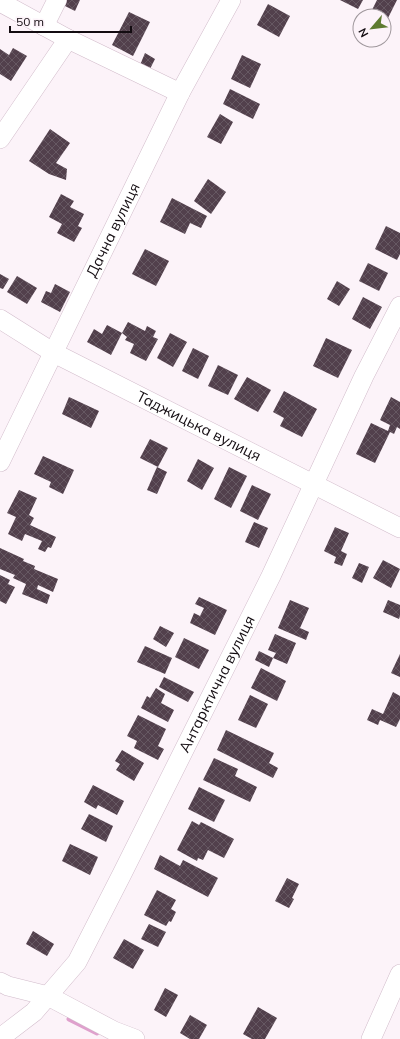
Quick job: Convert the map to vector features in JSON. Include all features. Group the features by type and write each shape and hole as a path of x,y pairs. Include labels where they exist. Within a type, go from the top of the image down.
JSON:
{"street":[{"path":"44,26 56,0"},
{"name":"Дачна вулиця","path":"0,462 180,93 231,0"},
{"path":"0,2 68,39 180,93"},
{"path":"0,139 68,39"},
{"name":"Антарктична вулиця","path":"0,1038 34,1012 77,962 271,576 364,376 400,306"},
{"name":"Таджицька вулиця","path":"0,319 54,353 314,483 400,528"},
{"path":"371,1039 400,974"},
{"path":"0,982 8,986 48,996 114,1031 135,1039"}],"building":[{"path":"61,0 80,0 75,11 59,3"},
{"path":"340,0 363,0 359,8"},
{"path":"377,0 397,0 392,10 392,8 373,8"},
{"path":"268,4 290,16 279,37 257,25"},
{"path":"129,12 150,22 133,56 112,45"},
{"path":"13,48 27,56 11,81 0,74 0,49 9,55"},
{"path":"145,53 155,59 149,71 140,65"},
{"path":"242,55 261,64 250,88 231,79"},
{"path":"230,89 260,104 253,119 223,104"},
{"path":"220,114 233,122 221,144 207,137"},
{"path":"50,129 70,143 56,163 67,169 66,180 49,174 29,161"},
{"path":"208,179 226,192 211,214 194,201"},
{"path":"61,194 74,201 70,207 84,214 78,226 82,228 74,242 57,233 62,224 49,217"},
{"path":"172,198 207,216 201,228 190,223 185,234 160,222"},
{"path":"386,226 400,233 400,254 397,260 375,249"},
{"path":"145,249 169,261 156,286 132,274"},
{"path":"368,263 388,273 379,291 359,281"},
{"path":"0,274 9,279 3,289 0,288"},
{"path":"17,276 37,288 27,304 7,292"},
{"path":"337,281 350,289 339,306 327,299"},
{"path":"55,284 70,292 60,312 41,302 46,291 51,293"},
{"path":"363,297 382,307 370,329 352,319"},
{"path":"128,322 145,331 147,326 156,331 153,337 158,339 146,361 130,353 134,344 125,340 127,337 122,333"},
{"path":"107,325 122,333 111,355 87,342 94,329 102,334"},
{"path":"170,333 187,342 173,367 157,358"},
{"path":"326,338 352,350 338,378 313,366"},
{"path":"193,348 209,356 198,379 182,371"},
{"path":"218,365 238,375 228,395 208,386"},
{"path":"247,377 271,390 258,412 234,399"},
{"path":"284,391 317,409 302,437 280,426 284,418 273,412"},
{"path":"69,397 99,411 91,428 62,414"},
{"path":"391,397 400,402 400,429 397,427 394,434 390,432 375,463 356,454 371,423 388,431 390,425 380,420"},
{"path":"150,439 168,448 158,467 140,458"},
{"path":"43,456 74,470 63,494 49,487 51,482 34,474"},
{"path":"198,459 214,468 202,490 187,481"},
{"path":"157,467 167,472 157,494 147,490"},
{"path":"229,467 247,476 231,508 214,499"},
{"path":"252,485 271,494 258,520 240,511"},
{"path":"19,490 37,498 29,515 34,518 30,525 56,537 51,548 48,547 45,552 38,549 42,541 25,534 22,541 8,534 16,517 7,513"},
{"path":"254,522 268,528 259,548 245,542"},
{"path":"335,527 349,533 341,551 347,554 342,566 334,563 336,557 324,551"},
{"path":"0,548 24,559 23,561 35,566 34,569 58,579 53,592 38,585 37,589 50,595 47,604 22,594 26,584 13,578 15,575 0,569"},
{"path":"383,560 400,569 391,588 373,578"},
{"path":"359,563 369,567 362,583 352,578"},
{"path":"0,575 10,580 8,584 15,587 6,604 0,601"},
{"path":"199,597 227,610 215,635 190,623 194,613 200,616 204,608 195,604"},
{"path":"290,600 309,608 300,628 309,632 306,640 278,628"},
{"path":"388,600 400,605 399,619 383,612"},
{"path":"160,626 174,633 166,647 153,639"},
{"path":"275,634 296,643 287,664 273,658 276,653 268,650"},
{"path":"184,638 209,650 199,669 175,657"},
{"path":"145,646 172,658 165,674 137,662"},
{"path":"259,651 273,658 269,667 255,660"},
{"path":"400,654 400,677 391,673"},
{"path":"261,668 286,681 277,701 251,688"},
{"path":"164,677 194,692 188,702 159,687"},
{"path":"156,688 165,694 161,703 174,710 168,722 141,708 147,696 150,698"},
{"path":"393,692 400,696 400,719 396,727 380,720 378,725 367,720 372,709 383,714"},
{"path":"250,695 268,704 256,728 238,720"},
{"path":"138,715 166,729 158,746 164,749 158,760 134,748 137,741 127,736"},
{"path":"226,730 274,753 269,763 278,768 273,778 217,750"},
{"path":"122,750 144,763 134,781 116,770 120,764 115,761"},
{"path":"214,758 238,769 235,776 257,787 250,802 203,780"},
{"path":"93,785 124,801 117,815 98,805 96,809 84,802"},
{"path":"199,787 225,800 214,822 188,809"},
{"path":"89,814 113,826 106,842 81,829"},
{"path":"192,821 199,825 201,822 234,839 224,858 208,850 203,860 198,858 197,861 177,850"},
{"path":"70,844 98,857 90,875 62,861"},
{"path":"160,855 180,866 183,860 218,878 208,897 154,869"},
{"path":"287,878 299,884 289,908 275,901"},
{"path":"157,890 176,900 171,909 176,912 171,922 169,921 166,926 144,915"},
{"path":"149,924 166,932 158,947 141,939"},
{"path":"33,931 54,944 47,956 26,944"},
{"path":"124,939 144,950 133,969 113,958"},
{"path":"165,988 178,995 166,1017 154,1010"},
{"path":"258,1007 277,1018 265,1039 252,1039 243,1034"},
{"path":"190,1015 207,1025 199,1039 190,1039 180,1033"}],"waterway":[{"path":"69,1019 97,1033"}]}
